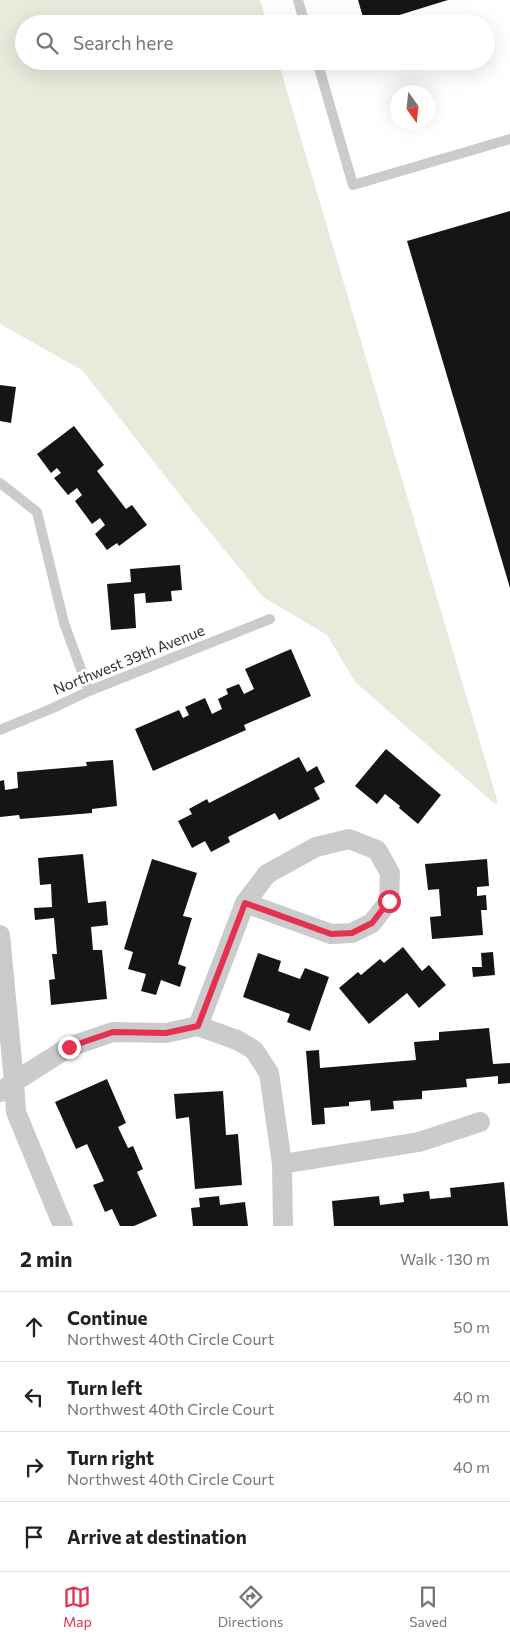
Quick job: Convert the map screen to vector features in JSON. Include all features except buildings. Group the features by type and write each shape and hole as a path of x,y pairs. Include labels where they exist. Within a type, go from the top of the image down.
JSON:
{"street":[{"path":"198,1026 245,903 267,874 316,847 349,839 377,850 390,873 389,901 372,923 352,933 331,934 245,903"},
{"path":"0,939 7,1087 63,1226"},
{"path":"7,1087 69,1047 113,1032 166,1033 198,1026 236,1040 254,1050 269,1072 282,1164 283,1226"},
{"path":"282,1164 419,1142 480,1122"}],"lane":[{"path":"298,0 303,15"},
{"path":"320,70 353,185 510,139"},
{"path":"0,483 37,512 64,623 89,690"},
{"name":"Northwest 39th Avenue","path":"0,730 53,708 89,690 270,619"}],"shaded area":[{"path":"0,0 260,0 264,15 15,15 15,70 281,70 498,803 495,804 355,682 327,635 263,597 82,370 0,324"}],"route":[{"path":"69,1047 113,1032 166,1033 198,1026 245,903 331,934 352,933 372,923 389,901"}]}
